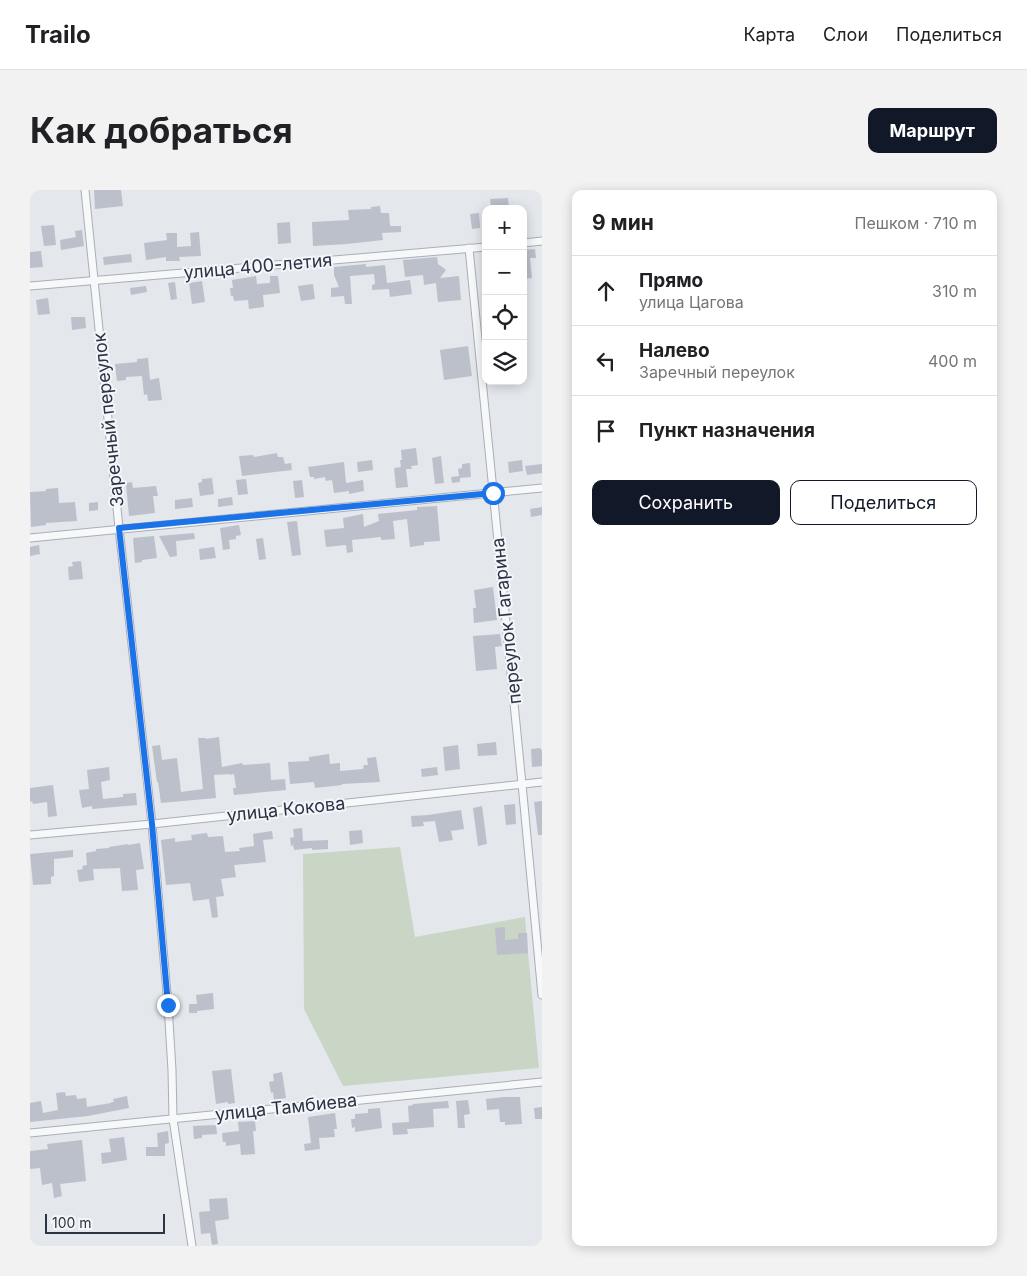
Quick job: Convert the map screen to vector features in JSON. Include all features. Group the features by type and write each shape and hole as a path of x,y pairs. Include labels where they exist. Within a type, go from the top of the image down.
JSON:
{"street":[{"name":"Заречный переулок","path":"85,190 119,528 152,824 168,1005 173,1119 192,1246"},
{"path":"527,243 542,241"},
{"name":"улица 400-летия","path":"30,286 482,246"},
{"name":"переулок Гагарина","path":"469,248 542,995"},
{"path":"30,538 542,488"},
{"name":"улица Кокова","path":"30,835 152,824 542,782"},
{"name":"улица Тамбиева","path":"30,1133 542,1082"}],"green space":[{"path":"400,847 415,937 525,917 539,1068 343,1086 304,1009 303,854"}],"building":[{"path":"94,190 121,190 123,206 95,209"},
{"path":"508,198 509,205 491,205 490,199"},
{"path":"380,206 381,213 389,213 390,226 401,226 401,232 382,233 383,240 313,246 312,222 349,220 348,210 371,209 371,207"},
{"path":"479,213 480,228 472,229 470,214"},
{"path":"290,222 291,243 278,244 277,223"},
{"path":"54,225 56,245 44,246 41,226"},
{"path":"82,230 84,246 61,250 60,240 76,237 75,231"},
{"path":"199,232 201,256 179,257 180,261 166,261 166,257 146,260 144,243 167,240 166,233 177,233 177,247 191,246 190,233"},
{"path":"535,249 536,258 530,258 532,278 527,279 527,250"},
{"path":"41,251 43,267 30,268 30,252"},
{"path":"131,254 132,262 104,265 103,257"},
{"path":"437,257 438,264 446,270 440,278 459,276 461,300 438,302 436,283 424,285 423,275 405,277 403,260"},
{"path":"366,264 366,267 385,265 387,283 410,280 412,294 390,297 389,289 372,290 372,285 375,284 374,274 350,276 352,304 345,304 344,296 331,297 331,288 339,287 334,275 334,267"},
{"path":"256,276 257,284 270,283 270,276 278,276 280,293 263,295 264,307 249,309 248,300 234,301 230,288 233,288 232,280"},
{"path":"202,281 205,302 192,304 189,283"},
{"path":"175,282 177,299 171,300 168,283"},
{"path":"313,284 315,299 301,301 298,286"},
{"path":"146,286 147,292 131,295 130,288"},
{"path":"48,298 50,314 38,315 36,300"},
{"path":"71,317 85,317 86,328 72,330"},
{"path":"468,346 472,376 444,380 440,350"},
{"path":"148,358 150,380 159,378 162,400 148,401 147,394 144,395 142,376 126,377 126,380 117,381 115,364 137,362 137,359"},
{"path":"416,448 418,465 411,466 412,469 406,469 408,487 396,488 394,468 401,467 401,450"},
{"path":"277,453 278,457 283,457 285,464 291,463 292,470 242,476 239,456 253,455 254,457"},
{"path":"441,456 444,483 435,484 432,458"},
{"path":"372,460 373,470 358,472 357,462"},
{"path":"522,460 523,471 509,473 508,462"},
{"path":"344,462 346,483 363,480 364,491 349,494 349,491 334,493 332,480 326,481 325,477 314,479 314,477 310,477 308,467"},
{"path":"470,463 471,477 460,478 460,482 452,483 451,477 459,476 458,469 462,468 462,464"},
{"path":"542,464 542,473 527,475 525,466"},
{"path":"212,478 214,494 200,496 198,483 202,482 202,479"},
{"path":"246,479 248,494 238,495 236,480"},
{"path":"302,480 304,497 295,498 293,481"},
{"path":"132,482 133,488 156,486 158,496 153,496 155,513 129,516 126,483"},
{"path":"58,488 59,503 75,502 77,521 46,523 46,525 31,527 30,492"},
{"path":"232,497 233,505 218,507 218,499"},
{"path":"192,498 193,507 175,509 175,500"},
{"path":"98,502 98,510 89,511 89,503"},
{"path":"437,506 440,541 424,542 424,545 410,547 407,519 393,521 395,539 381,540 381,537 352,540 353,552 347,553 346,545 326,547 324,530 344,528 343,518 363,514 364,527 379,521 378,514 417,510 417,507"},
{"path":"542,507 542,515 531,517 530,509"},
{"path":"297,521 301,555 292,556 287,522"},
{"path":"239,525 241,535 236,536 236,539 229,540 230,549 223,550 220,528"},
{"path":"194,533 195,539 176,541 177,556 170,557 159,536"},
{"path":"154,536 157,558 135,563 133,538"},
{"path":"263,538 266,559 259,560 256,539"},
{"path":"39,545 40,554 30,556 30,547"},
{"path":"214,547 216,558 200,560 199,549"},
{"path":"81,561 83,579 69,580 68,567 73,566 72,562"},
{"path":"493,587 497,620 474,623 473,608 476,608 474,590"},
{"path":"500,634 502,646 495,647 497,669 476,671 473,636"},
{"path":"219,737 222,767 242,763 243,765 270,763 271,780 285,779 286,790 234,795 233,788 236,788 234,774 214,775 216,798 161,803 152,746 160,745 162,760 177,758 181,792 203,789 198,738"},
{"path":"496,742 497,755 478,756 477,744"},
{"path":"458,745 460,769 445,771 443,747"},
{"path":"540,748 542,751 542,766 532,767 531,749"},
{"path":"329,754 330,764 340,763 340,771 363,769 364,765 368,765 367,758 376,757 380,782 342,784 315,788 314,782 290,784 288,762 309,761 309,757"},
{"path":"109,767 110,780 101,782 103,799 123,797 123,794 136,793 137,805 92,809 92,806 82,808 79,790 89,789 87,770"},
{"path":"437,767 438,775 422,777 421,769"},
{"path":"53,785 57,816 48,817 47,802 33,804 32,801 30,802 30,788"},
{"path":"542,801 542,835 538,835 534,802"},
{"path":"515,804 516,824 506,825 504,805"},
{"path":"482,806 487,844 478,846 473,808"},
{"path":"461,810 464,829 451,831 453,840 439,842 435,821 423,822 424,826 412,827 411,816"},
{"path":"302,828 303,841 328,840 328,849 294,850 293,845 291,846 290,838 294,837 293,829"},
{"path":"362,830 363,843 350,845 349,831"},
{"path":"272,831 273,839 263,840 266,862 234,865 236,877 221,879 224,896 216,897 218,917 212,918 209,899 193,901 190,883 166,885 161,840 175,838 175,842 192,840 191,835 207,833 208,837 223,836 225,852 240,851 239,848 254,846 253,834"},
{"path":"140,843 144,869 136,870 138,890 122,891 120,868 93,869 94,880 79,882 77,870 83,869 82,866 87,865 86,853 96,851 96,849"},
{"path":"73,850 73,857 54,859 54,876 51,877 51,884 33,885 30,854"},
{"path":"505,927 505,940 518,939 518,933 527,933 528,953 497,955 495,928"},
{"path":"213,993 214,1009 189,1013 189,1004 197,1004 196,995"},
{"path":"231,1069 235,1103 216,1104 212,1071"},
{"path":"282,1072 286,1098 274,1100 269,1082 274,1081 273,1074"},
{"path":"65,1092 66,1096 76,1095 77,1099 86,1098 87,1107 111,1103 114,1102 113,1099 127,1096 129,1108 88,1116 30,1122 30,1103 41,1101 43,1113 58,1110 56,1093"},
{"path":"520,1097 522,1124 505,1125 505,1122 500,1122 499,1109 487,1110 486,1099"},
{"path":"468,1100 470,1114 464,1115 465,1128 458,1128 456,1101"},
{"path":"448,1101 449,1108 433,1109 434,1127 407,1129 408,1134 393,1135 392,1123 409,1122 408,1106"},
{"path":"542,1107 542,1119 535,1119 534,1108"},
{"path":"380,1108 382,1128 355,1132 355,1127 352,1128 351,1119 355,1119 355,1114 368,1113 368,1109"},
{"path":"335,1113 337,1129 334,1129 335,1137 319,1138 320,1149 305,1151 304,1144 311,1143 308,1117"},
{"path":"255,1121 256,1131 253,1131 255,1154 241,1155 240,1144 226,1146 226,1142 223,1142 222,1133 239,1131 238,1122"},
{"path":"216,1125 217,1134 202,1135 202,1138 194,1139 193,1126"},
{"path":"168,1131 169,1143 165,1144 165,1156 146,1156 146,1147 158,1147 157,1133"},
{"path":"124,1137 127,1160 102,1164 101,1153 111,1152 109,1139"},
{"path":"82,1140 86,1181 60,1184 62,1196 54,1198 52,1183 42,1185 40,1168 30,1169 30,1151 48,1149 47,1144"},
{"path":"227,1198 229,1219 215,1221 218,1244 212,1245 210,1233 201,1234 199,1212 210,1211 209,1199"}],"route":[{"path":"168,1005 152,824 119,528 493,493"}]}
